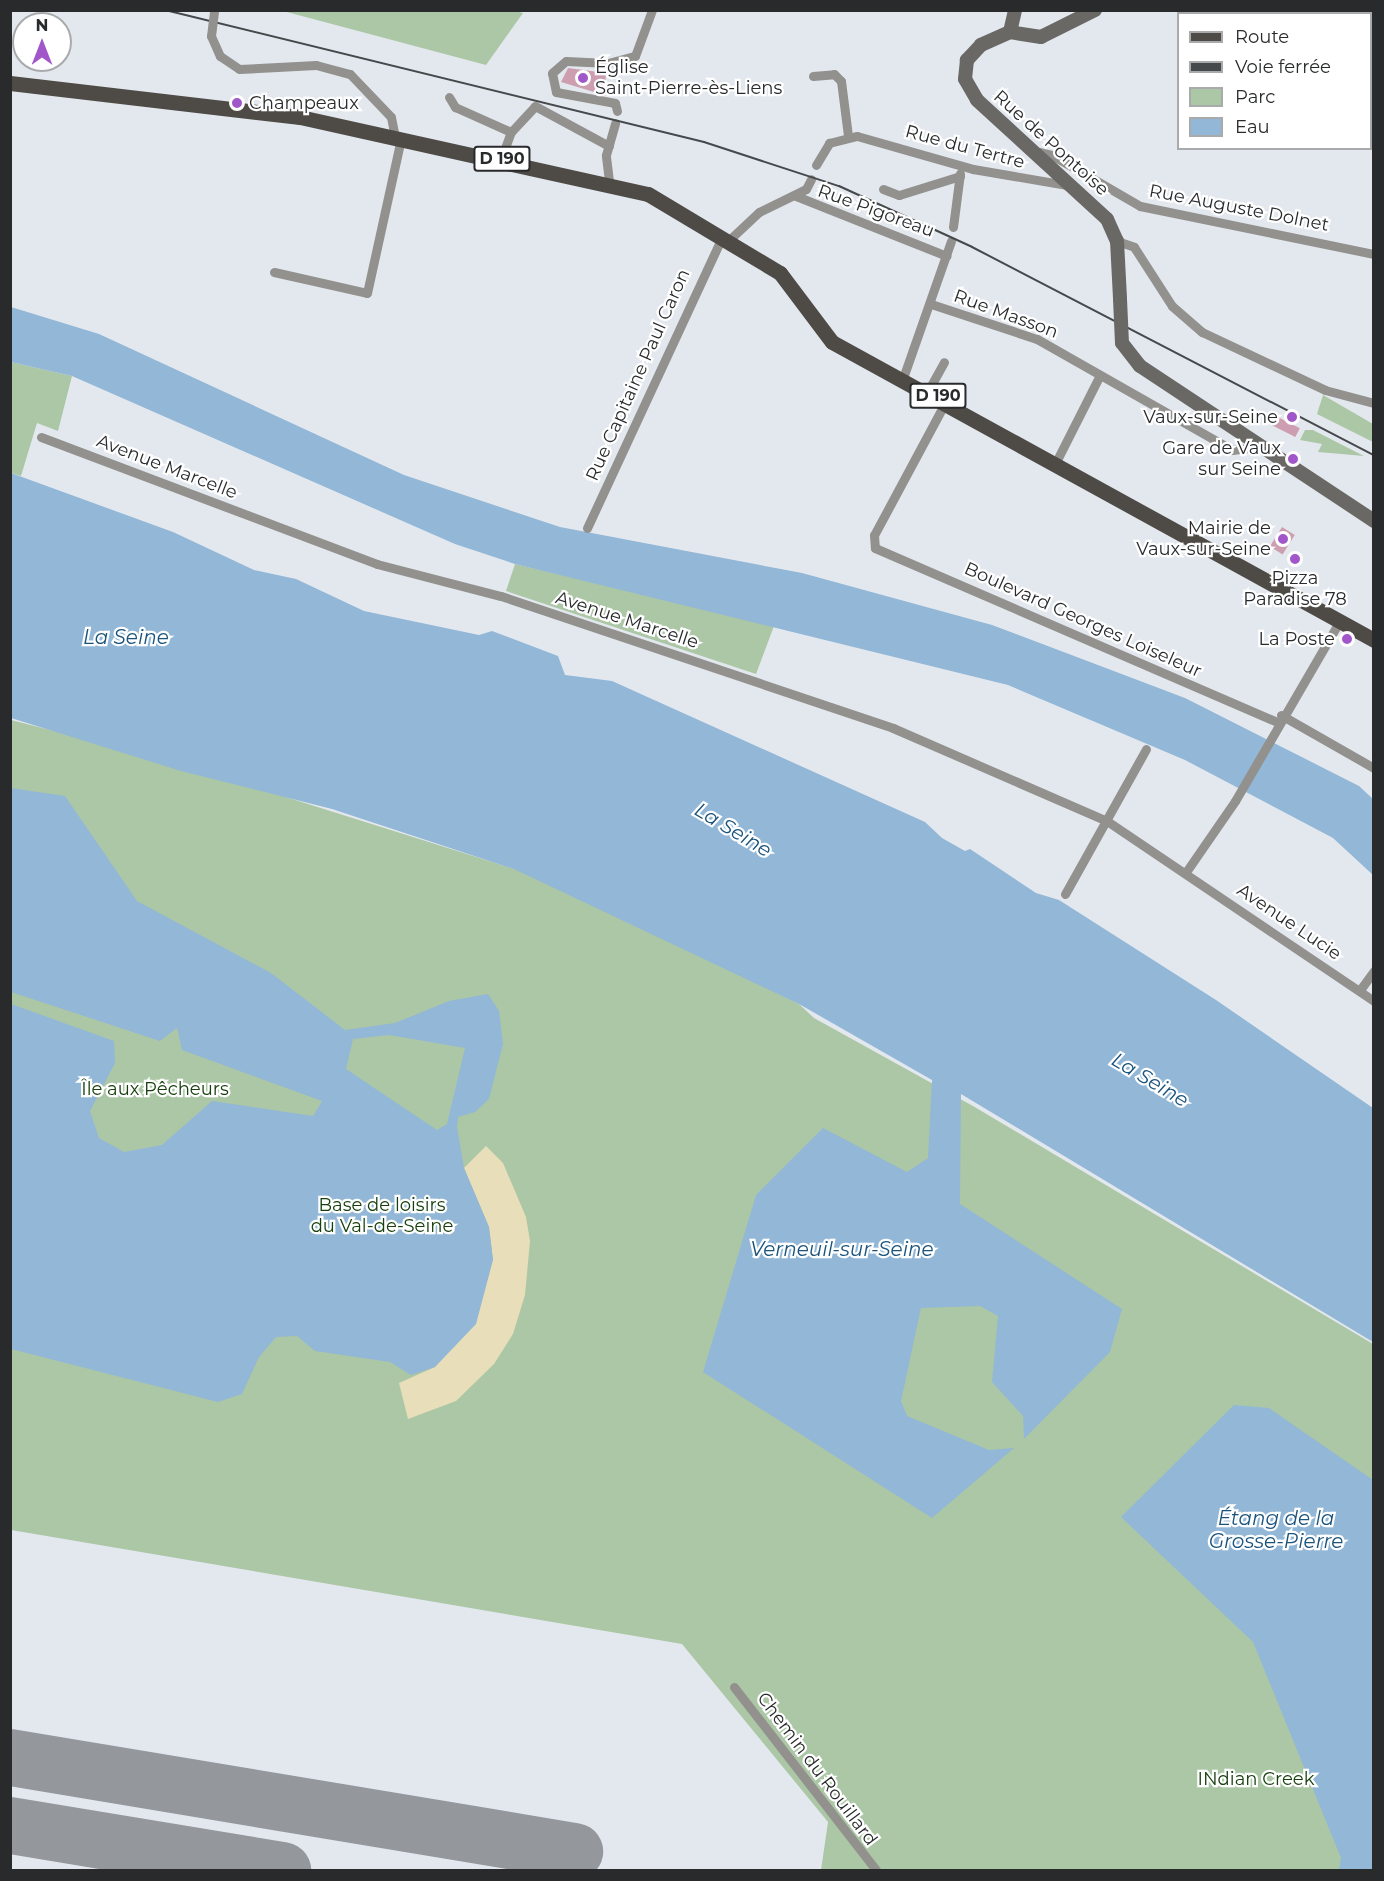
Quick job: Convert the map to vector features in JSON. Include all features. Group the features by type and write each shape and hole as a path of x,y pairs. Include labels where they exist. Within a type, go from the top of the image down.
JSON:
{"main road":[{"name":"D 190","path":"10,83 292,116 609,181 648,194 780,273 832,342 928,391 1374,640"}],"street":[{"path":"214,10 211,36 220,56 238,69 316,64 350,74 392,117 398,138 367,293 274,272"},
{"path":"617,111 615,103 556,92 552,73 566,61 608,63 635,56 652,10"},
{"path":"1015,10 1010,32 1041,37 1095,10"},
{"path":"1369,10 1374,13"},
{"name":"Rue de Pontoise","path":"1010,32 973,51 965,79 977,100 1074,185 1107,219 1117,241 1122,343 1131,360 1258,447 1374,522"},
{"path":"813,76 834,74 841,81 848,136 829,143 816,165"},
{"path":"449,97 455,107 511,132"},
{"path":"501,159 511,132 536,106 609,146"},
{"path":"609,181 609,146 615,123"},
{"name":"Rue du Tertre","path":"848,136 961,166 1074,185"},
{"name":"Rue Auguste Dolnet","path":"1039,153 1052,155 1140,206 1374,254"},
{"path":"953,227 961,166"},
{"path":"883,189 899,195 960,176"},
{"path":"725,239 759,212 796,196 811,180"},
{"name":"Rue Pigoreau","path":"796,196 947,256"},
{"name":"Rue Capitaine Paul Caron","path":"587,528 725,239"},
{"path":"903,378 931,304 951,241"},
{"path":"1117,241 1134,247 1172,306 1202,332 1325,390 1374,403"},
{"name":"Rue Masson","path":"931,304 1037,339 1099,377 1232,450 1258,447"},
{"path":"928,391 944,362"},
{"path":"1056,462 1099,377"},
{"name":"Boulevard Georges Loiseleur","path":"946,401 874,535 875,548 1279,718 1374,768"},
{"name":"Avenue Marcelle","path":"41,437 377,564 501,596 893,728 1107,821 1186,872"},
{"path":"1186,872 1235,801 1279,718 1339,622"},
{"path":"1065,894 1146,749"},
{"name":"Avenue Lucie","path":"1186,872 1374,1001"},
{"path":"1360,990 1374,970"},
{"name":"Chemin du Rouillard","path":"734,1687 876,1870"}],"green space":[{"path":"512,10 523,13 486,65 283,11"},
{"path":"11,362 72,376 58,431 37,423 21,476 11,473"},
{"path":"1323,395 1373,424 1373,442 1317,414"},
{"path":"1305,430 1313,430 1364,456 1318,452 1322,444 1300,440"},
{"path":"515,564 774,626 756,674 506,591"},
{"name":"Base de loisirs du Val-de-Seine","path":"11,720 165,759 569,886 799,1004 814,1018 973,1106 1373,1344 1373,1870 821,1870 828,1822 682,1644 11,1530"}],"sand":[{"path":"486,1146 503,1163 526,1217 530,1241 525,1295 513,1334 494,1364 456,1401 408,1419 399,1383 435,1367 493,1260 489,1227 464,1168"}],"water":[{"path":"11,307 99,334 404,475 560,527 802,573 992,625 1185,698 1359,786 1373,799 1373,875 1333,838 1185,760 1008,685 515,564 455,544 72,376 11,362"},
{"name":"La Seine","path":"11,473 173,532 254,570 296,579 364,611 479,635 492,631 558,656 565,675 612,681 925,822 942,838 965,851 970,849 1036,893 1059,900 1216,1000 1373,1108 1373,1342 961,1094 960,1204 1122,1309 1110,1352 1024,1439 1023,1416 992,1382 998,1316 980,1306 921,1308 901,1401 907,1416 989,1450 1014,1448 932,1518 703,1372 756,1195 823,1128 907,1172 928,1158 932,1080 799,1004 514,869 332,809 181,771 11,718"},
{"path":"11,788 65,796 137,901 271,973 345,1030 395,1023 449,1001 488,994 499,1011 503,1044 489,1099 475,1112 458,1117 457,1127 464,1168 489,1227 493,1260 476,1324 435,1367 411,1375 390,1362 315,1351 297,1336 276,1337 259,1357 242,1394 218,1402 11,1349 11,1004 114,1041 115,1063 90,1111 99,1138 124,1152 162,1145 212,1101 313,1116 322,1101 182,1050 177,1028 160,1041 11,992","holes":["389,1035 465,1048 447,1124 437,1130 346,1069 353,1039"]},
{"name":"Étang de la Grosse-Pierre","path":"1234,1405 1269,1408 1373,1480 1373,1870 1339,1870 1341,1858 1253,1642 1121,1517"}],"building":[{"name":"Église Saint-Pierre-ès-Liens","path":"568,68 606,73 605,88 594,92 561,82"},
{"name":"Vaux-sur-Seine","path":"1274,415 1300,428 1295,437 1269,424"},
{"name":"Mairie de Vaux-sur-Seine","path":"1282,527 1295,535 1283,554 1270,547"}],"runway":[{"path":"10,1757 574,1851"},
{"path":"10,1825 282,1870"}],"railway":[{"path":"165,10 704,142 839,186 972,247 1374,455"}],"place":[{"name":"Église Saint-Pierre-ès-Liens","path":"583,78"},
{"name":"Champeaux","path":"237,103"},
{"name":"Vaux-sur-Seine","path":"1292,417"},
{"name":"Gare de Vaux sur Seine","path":"1293,459"},
{"name":"Mairie de Vaux-sur-Seine","path":"1283,539"},
{"name":"Pizza Paradise 78","path":"1295,559"},
{"name":"La Poste","path":"1347,639"}],"park label":[{"name":"Île aux Pêcheurs","path":"155,1089"},
{"name":"INdian Creek","path":"1256,1779"}],"water label":[{"name":"Verneuil-sur-Seine","path":"842,1249"}]}
